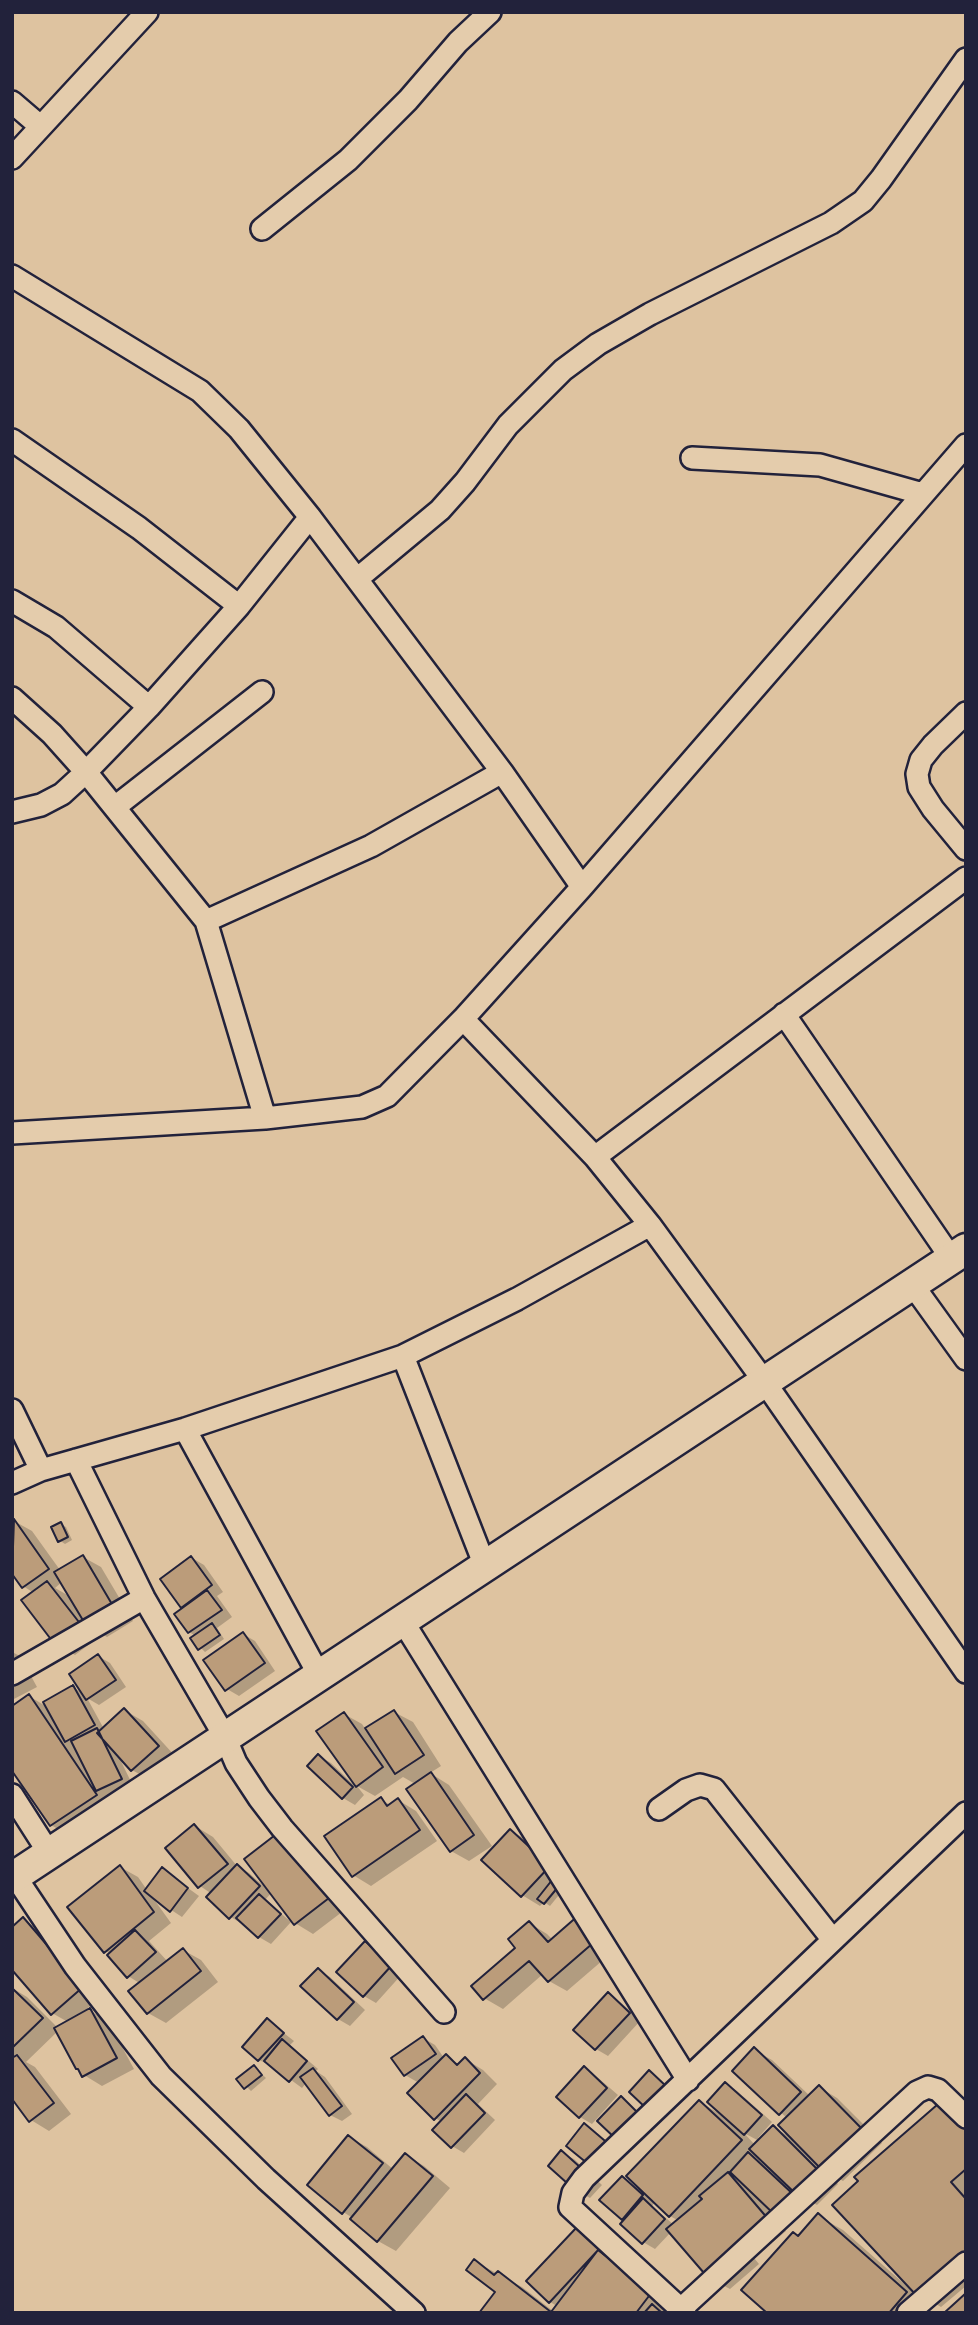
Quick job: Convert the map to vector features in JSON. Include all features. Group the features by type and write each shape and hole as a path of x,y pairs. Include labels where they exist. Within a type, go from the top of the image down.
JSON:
{"main road":[{"path":"14,1877 958,1253"}],"street":[{"path":"262,229 348,160 408,100 458,42 490,12"},
{"path":"12,158 146,13"},
{"path":"357,579 440,510 508,425 563,370 598,344 650,314 831,223 863,201 966,59"},
{"path":"12,102 40,126"},
{"path":"12,276 200,391 239,429 310,517 502,772 582,887"},
{"path":"12,440 139,528 239,606"},
{"path":"12,1133 265,1118 362,1107 387,1096 463,1019 582,887 966,445"},
{"path":"692,458 820,465 923,494"},
{"path":"12,812 41,805 62,794 86,772 149,707 239,606 310,517"},
{"path":"12,601 56,627 149,707"},
{"path":"115,807 262,692"},
{"path":"12,698 51,734 86,772 206,921 265,1118"},
{"path":"966,713 933,744 921,760 917,774 919,787 966,849"},
{"path":"206,921 371,846 502,772"},
{"path":"595,1157 966,878"},
{"path":"784,1014 958,1253"},
{"path":"463,1019 595,1157 650,1225 963,1662"},
{"path":"12,1483 41,1470 185,1429 403,1356 517,1299 650,1225"},
{"path":"912,1284 966,1359"},
{"path":"403,1356 485,1566"},
{"path":"12,1410 41,1470"},
{"path":"185,1429 320,1675"},
{"path":"76,1460 144,1598 225,1737 236,1763 282,1828 444,2012"},
{"path":"12,1674 144,1598"},
{"path":"402,1620 688,2080"},
{"path":"659,1809 685,1790 700,1785 714,1789 833,1940"},
{"path":"12,1795 49,1853"},
{"path":"966,1813 584,2178 573,2193 569,2207 683,2311 917,2092 928,2087 938,2090 966,2117"},
{"path":"14,1877 75,1966 161,2076 266,2179 414,2313"},
{"path":"908,2313 966,2263"}],"building":[{"path":"14,1519 49,1569 22,1588 12,1574"},
{"path":"61,1522 68,1537 58,1542 51,1527"},
{"path":"83,1555 116,1611 87,1627 54,1572"},
{"path":"191,1556 212,1585 181,1608 160,1579"},
{"path":"47,1581 82,1626 56,1646 21,1600"},
{"path":"207,1590 222,1610 188,1633 174,1614"},
{"path":"212,1623 220,1635 198,1650 190,1638"},
{"path":"243,1632 265,1663 225,1691 203,1660"},
{"path":"98,1654 116,1680 86,1700 69,1674"},
{"path":"73,1685 95,1725 65,1742 43,1702"},
{"path":"29,1694 97,1795 50,1826 12,1771 12,1706"},
{"path":"124,1708 159,1746 131,1771 97,1733"},
{"path":"394,1710 424,1755 395,1774 365,1728"},
{"path":"344,1712 383,1767 356,1787 316,1731"},
{"path":"97,1728 122,1779 96,1791 71,1741"},
{"path":"318,1754 353,1787 342,1799 307,1766"},
{"path":"431,1772 474,1835 450,1852 406,1789"},
{"path":"381,1797 387,1806 398,1798 420,1830 352,1877 324,1836"},
{"path":"194,1824 228,1864 198,1888 165,1848"},
{"path":"510,1829 550,1866 521,1897 481,1860"},
{"path":"279,1832 329,1898 294,1925 244,1859"},
{"path":"237,1864 260,1886 229,1919 206,1897"},
{"path":"120,1865 154,1912 104,1953 67,1907"},
{"path":"162,1867 188,1888 170,1912 144,1891"},
{"path":"556,1875 563,1881 544,1904 537,1899"},
{"path":"259,1894 281,1914 258,1938 236,1918"},
{"path":"580,1914 600,1937 548,1982 529,1961 483,2000 471,1986 515,1948 508,1939 529,1921 548,1942"},
{"path":"23,1917 83,1987 51,2015 12,1970 12,1927"},
{"path":"135,1930 156,1952 127,1978 107,1955"},
{"path":"365,1941 392,1965 363,1997 336,1972"},
{"path":"183,1948 201,1971 147,2014 128,1991"},
{"path":"318,1968 354,2002 337,2020 300,1986"},
{"path":"12,1988 43,2018 12,2048"},
{"path":"608,1992 630,2013 595,2050 573,2030"},
{"path":"90,2008 117,2058 82,2077 54,2028"},
{"path":"267,2018 284,2033 258,2061 242,2047"},
{"path":"423,2036 436,2054 404,2076 391,2058"},
{"path":"282,2039 307,2061 289,2082 264,2061"},
{"path":"754,2047 801,2092 779,2115 732,2071"},
{"path":"446,2054 457,2065 465,2057 480,2073 434,2120 407,2093"},
{"path":"17,2055 54,2103 29,2122 12,2099 12,2058"},
{"path":"254,2065 262,2075 244,2089 236,2079"},
{"path":"584,2066 607,2088 579,2118 556,2097"},
{"path":"313,2068 342,2106 329,2116 300,2077"},
{"path":"649,2070 667,2087 647,2109 629,2092"},
{"path":"725,2082 762,2115 744,2135 707,2102"},
{"path":"819,2085 865,2132 824,2172 778,2125"},
{"path":"466,2094 485,2113 451,2148 432,2130"},
{"path":"621,2096 640,2115 617,2140 597,2121"},
{"path":"945,2098 966,2122 966,2169 951,2182 966,2199 966,2251 916,2295 832,2205 858,2181 854,2177"},
{"path":"699,2100 742,2140 669,2217 626,2176"},
{"path":"584,2123 611,2146 593,2168 566,2146"},
{"path":"773,2125 821,2173 798,2196 749,2149"},
{"path":"348,2135 383,2163 342,2214 307,2185"},
{"path":"561,2150 591,2177 577,2192 548,2166"},
{"path":"748,2152 795,2196 776,2216 730,2172"},
{"path":"405,2153 433,2176 377,2242 350,2219"},
{"path":"728,2172 769,2220 710,2280 666,2229 702,2199 699,2196"},
{"path":"622,2176 643,2195 622,2220 599,2200"},
{"path":"643,2198 665,2219 642,2244 620,2224"},
{"path":"818,2213 907,2292 889,2313 767,2313 741,2290 793,2232 798,2236"},
{"path":"577,2227 600,2248 549,2303 526,2281"},
{"path":"598,2250 652,2292 636,2313 479,2313 495,2292 466,2270 474,2259 494,2275 498,2271 551,2312"},
{"path":"966,2293 966,2313 944,2313"},
{"path":"652,2304 662,2313 644,2313"}]}
